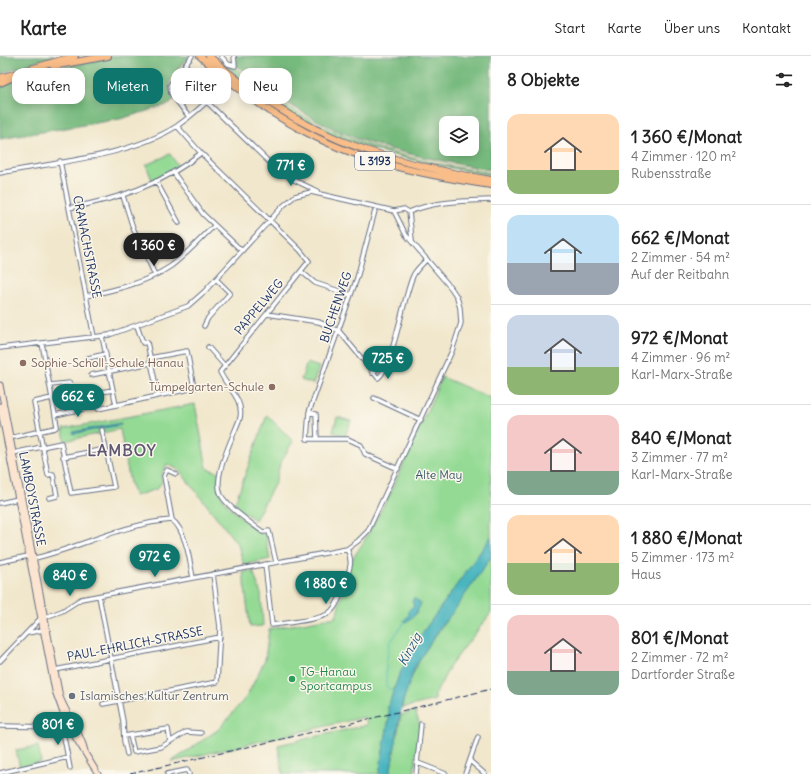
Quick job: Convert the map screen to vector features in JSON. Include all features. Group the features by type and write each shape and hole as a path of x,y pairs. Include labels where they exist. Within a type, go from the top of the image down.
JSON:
{"highway":[{"path":"43,66 59,56"},
{"path":"36,68 75,56"},
{"path":"43,66 61,65 108,56"},
{"name":"L 3193","path":"200,56 254,101 295,127 334,146 395,166 491,186"},
{"name":"L 3193","path":"209,56 243,84 271,104 298,121 335,140 404,162 491,180"},
{"path":"0,78 12,75"},
{"path":"0,83 12,77"}],"main road":[{"name":"LAMBOYSTRASSE","path":"0,385 18,499 42,618 60,697 66,712 84,745 85,752"},
{"name":"LAMBOYSTRASSE","path":"0,406 11,453 30,558"},
{"name":"LAMBOYSTRASSE","path":"42,618 43,630 58,701 67,724 98,774"}],"street":[{"path":"189,117 171,93 170,88 171,81 192,56"},
{"path":"220,56 228,64 235,66 234,56"},
{"path":"0,173 117,150 157,136 177,126 205,104"},
{"path":"209,104 272,166 294,180 320,193"},
{"path":"177,126 201,153 270,221"},
{"path":"69,208 123,196 173,172 201,153"},
{"name":"CRANACHSTRASSE","path":"60,161 94,337"},
{"path":"173,172 214,226 242,251"},
{"path":"156,181 179,223"},
{"path":"0,348 102,336 137,326 188,306 216,279 295,196 308,192 320,193 394,212 404,209 409,212"},
{"path":"123,196 133,228 155,275"},
{"path":"409,212 424,206 491,200"},
{"name":"BUCHENWEG","path":"317,439 307,439 309,412 351,295 376,207"},
{"path":"0,661 42,618 62,611 81,599 347,548 358,541 368,531 421,420 458,338 462,323 460,308 454,292 405,233 394,212"},
{"path":"409,212 412,240"},
{"name":"PAPPELWEG","path":"223,367 309,262 300,250 270,221"},
{"path":"86,296 124,287 155,275 178,260 214,226"},
{"path":"267,314 316,321 339,331 372,373 378,378 382,376 388,360 413,277 427,259"},
{"path":"302,272 315,283 351,295"},
{"path":"204,326 208,318 230,293 216,279"},
{"path":"137,326 143,343 147,342 158,396"},
{"path":"102,336 116,405"},
{"path":"14,437 40,432 55,428 57,426 42,343"},
{"path":"208,347 223,367 220,372 221,375 240,402 241,413 221,471 219,488 226,501 250,522 263,532 269,531 276,562"},
{"path":"55,415 76,410 116,405 194,388 186,351 150,358"},
{"path":"88,358 106,354"},
{"path":"372,373 388,360"},
{"path":"91,375 151,363"},
{"path":"50,385 70,383 76,410"},
{"path":"95,393 113,390"},
{"path":"48,498 57,496 53,474 48,475 34,402 52,398"},
{"path":"374,398 421,420"},
{"path":"309,412 316,414 317,439 351,440 361,445 365,454 398,469"},
{"path":"11,453 61,443 71,493 88,492 114,487 102,430"},
{"path":"63,457 106,449"},
{"path":"176,474 167,470 164,476 172,520 176,524 185,542 193,578"},
{"path":"0,503 18,499"},
{"path":"30,558 57,554 130,529 172,520"},
{"path":"265,564 272,626 319,617 330,613 337,603 352,563 347,548"},
{"name":"LAMBOYSTRASSE","path":"0,562 30,558"},
{"path":"103,704 217,682 220,637 219,616 213,574"},
{"path":"99,596 124,724 127,754"},
{"path":"25,635 43,630"},
{"name":"PAUL-EHRLICH-STRASSE","path":"55,670 220,637"},
{"path":"416,774 421,724"},
{"path":"0,726 60,726 63,730 70,768"},
{"path":"124,736 168,729 170,742"},
{"path":"130,735 134,752 161,747 186,732 201,733"},
{"path":"465,774 478,737"},
{"path":"0,773 68,757"},
{"path":"470,761 484,774"},
{"path":"418,763 446,774"},
{"path":"167,774 189,772"}],"green space":[{"path":"0,56 54,56 18,68 12,68 12,70 0,74"},
{"path":"113,56 189,56 179,68 171,68 170,104 120,119 0,139 0,86 12,80 12,104 85,104 85,68 58,68"},
{"path":"236,56 491,56 491,170 406,153 355,138 323,124 290,104 292,104 292,68 240,68 237,66"},
{"path":"223,60 239,71 239,76 231,68 222,62"},
{"path":"275,104 283,104 325,128 371,146 442,165 491,173 491,175 418,161 369,148 322,130"},
{"path":"170,154 178,166 152,180 146,165"},
{"path":"307,363 319,367 313,384 301,380"},
{"name":"Alte May","path":"442,377 491,398 491,537 423,632 399,675 388,707 389,718 379,774 283,774 278,745 367,725 365,717 171,762 219,729 247,696 265,660 269,629 336,617 350,562 363,543 390,494"},
{"path":"195,404 207,468 219,473 218,483 220,492 224,500 231,508 261,534 268,533 269,537 266,538 270,559 244,565 238,545 179,470 167,464 161,476 162,482 157,489 135,496 130,483 120,429 65,441 63,429"},
{"path":"267,415 293,441 280,464 275,483 255,520 234,505"},
{"path":"337,417 351,421 345,436 333,432"},
{"path":"491,557 491,613 450,666 435,695 435,700 402,708 405,692 422,655"},
{"path":"253,571 261,594 263,626 250,627 243,572"},
{"path":"415,711 420,725 414,774 390,774 401,715"},
{"path":"38,746 41,762 20,767 16,750"}],"water":[{"path":"121,423 121,425 73,434 73,432"},
{"path":"491,537 491,557 454,611 441,626 415,667 402,704 390,774 379,774 389,718 388,707 399,675 423,632"},
{"path":"414,598 421,604 415,615 406,622 404,621 409,615 408,611 414,607 412,600"}],"waterway":[{"path":"392,691 386,686 386,663 390,643 405,621"}],"railway":[{"path":"130,774 365,720 491,689"}],"place":[{"name":"Sophie-Scholl-Schule Hanau","path":"23,363"},
{"name":"Tümpelgarten-Schule","path":"272,387"},
{"name":"TG-Hanau Sportcampus","path":"292,679"},
{"name":"Islamisches Kultur Zentrum","path":"72,696"}],"district":[{"name":"LAMBOY","path":"122,450"}],"water label":[{"name":"Kinzig","path":"409,649"}]}
